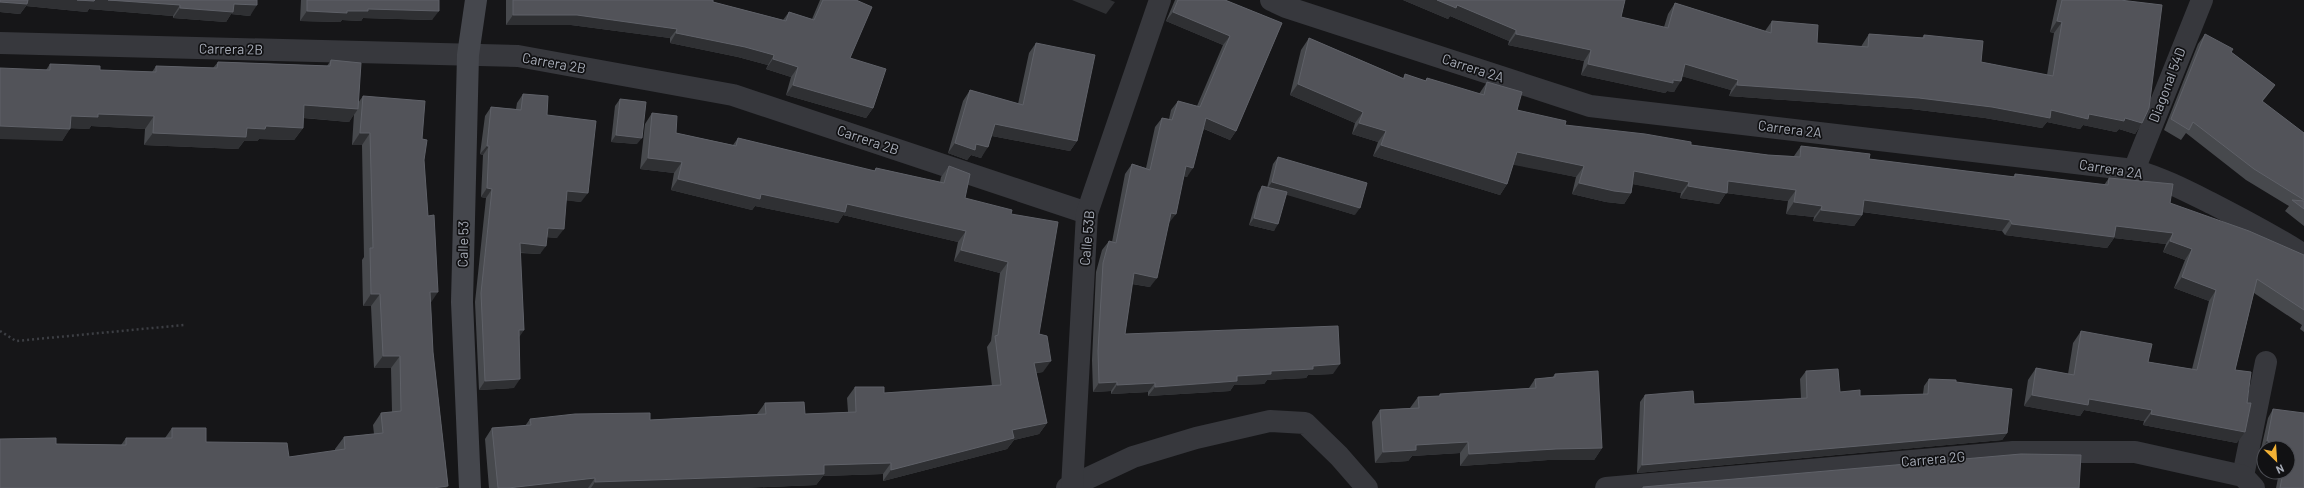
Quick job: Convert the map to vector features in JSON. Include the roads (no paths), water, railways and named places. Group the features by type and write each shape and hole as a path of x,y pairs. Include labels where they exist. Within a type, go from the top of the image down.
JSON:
{"street":[{"name":"Calle 53","path":"470,488 462,302 468,55 476,0"},
{"name":"Calle 53B","path":"1070,488 1087,213 1160,0"},
{"name":"Diagonal 54D","path":"2134,170 2202,0"},
{"name":"Carrera 2A","path":"1282,2 1590,106 2134,170 2160,177 2274,235 2304,255"},
{"name":"Carrera 2B","path":"0,43 518,56 733,95 1087,213"},
{"path":"2249,482 2266,362"},
{"path":"1070,488 1133,457 1196,438 1270,421 1305,423 1339,456 1367,488"},
{"name":"Carrera 2G","path":"1606,488 2013,452 2135,452 2249,482"}]}
